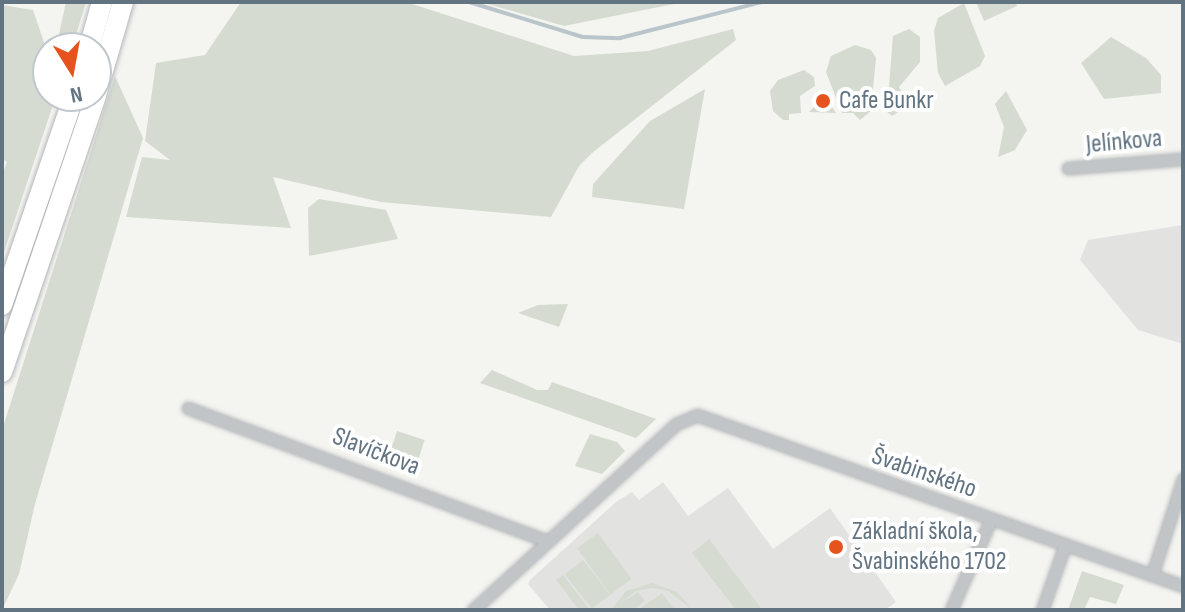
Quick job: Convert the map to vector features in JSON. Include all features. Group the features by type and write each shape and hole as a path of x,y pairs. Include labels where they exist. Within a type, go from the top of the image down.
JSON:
{"highway":[{"path":"94,32 102,2"},
{"path":"112,40 123,2"},
{"path":"2,305 68,112"},
{"path":"2,372 90,112"}],"street":[{"name":"Jelínkova","path":"1068,168 1183,159"},
{"name":"Slavíčkova","path":"188,408 547,541"},
{"name":"Švabinského","path":"547,541 676,424 697,415 1183,586"},
{"path":"1152,575 1183,479"},
{"path":"951,610 991,519"},
{"path":"473,610 547,541"},
{"path":"1042,610 1065,545"}],"shaded area":[{"path":"66,2 86,2 77,32 59,32"},
{"path":"241,2 406,2 574,56 648,51 733,29 736,40 592,153 579,166 551,217 381,202 273,177 291,228 126,217 142,157 170,160 145,141 156,63 205,55"},
{"path":"481,2 684,2 564,26"},
{"path":"976,2 1015,2 1017,6 984,21"},
{"path":"964,3 985,56 980,66 945,86 938,73 934,31 938,18"},
{"path":"2,5 33,10 40,32 32,32 32,112 51,112 2,258 2,175 7,162 2,159"},
{"path":"909,29 920,37 920,62 899,87 909,105 892,116 887,112 893,36"},
{"path":"1111,37 1146,58 1161,75 1161,93 1104,99 1081,63"},
{"path":"855,45 871,50 876,58 871,111 860,120 853,113 842,113 826,72 831,56"},
{"path":"804,70 814,77 815,86 800,96 801,113 789,114 789,120 783,120 773,111 770,91 778,80"},
{"path":"115,76 143,138 35,504 19,574 2,610 2,430 104,112 112,112"},
{"path":"705,89 684,209 592,197 593,184 650,121"},
{"path":"1006,91 1027,130 1015,150 998,157 1004,127 995,104"},
{"path":"821,100 830,104 836,113 809,112"},
{"path":"319,199 386,210 398,239 309,256 308,208"},
{"path":"1183,225 1183,344 1138,330 1080,260 1088,240"},
{"path":"568,304 559,327 518,313 538,305"},
{"path":"492,370 537,390 548,390 552,382 656,419 636,438 480,383"},
{"path":"397,431 425,440 417,464 389,455"},
{"path":"590,434 617,442 625,451 602,474 575,466"},
{"path":"663,482 688,516 728,488 773,549 830,508 896,602 885,610 550,610 528,584 530,580 616,502 632,492 639,500"},
{"path":"598,533 632,579 610,594 577,548"},
{"path":"709,539 761,608 736,610 692,553"},
{"path":"583,560 610,595 592,609 565,574"},
{"path":"1082,571 1124,585 1116,604 1090,597 1084,610 1068,610"},
{"path":"563,575 590,610 579,610 556,580"},
{"path":"652,583 677,592 693,610 668,591 652,588 636,591 619,604 638,592 645,601 633,610 611,610 626,591"},
{"path":"662,593 675,610 638,610"}],"waterway":[{"path":"469,2 583,37 620,38 762,2"}],"place":[{"name":"Cafe Bunkr","path":"823,101"},
{"name":"Základní škola, Švabinského 1702","path":"836,547"}]}
